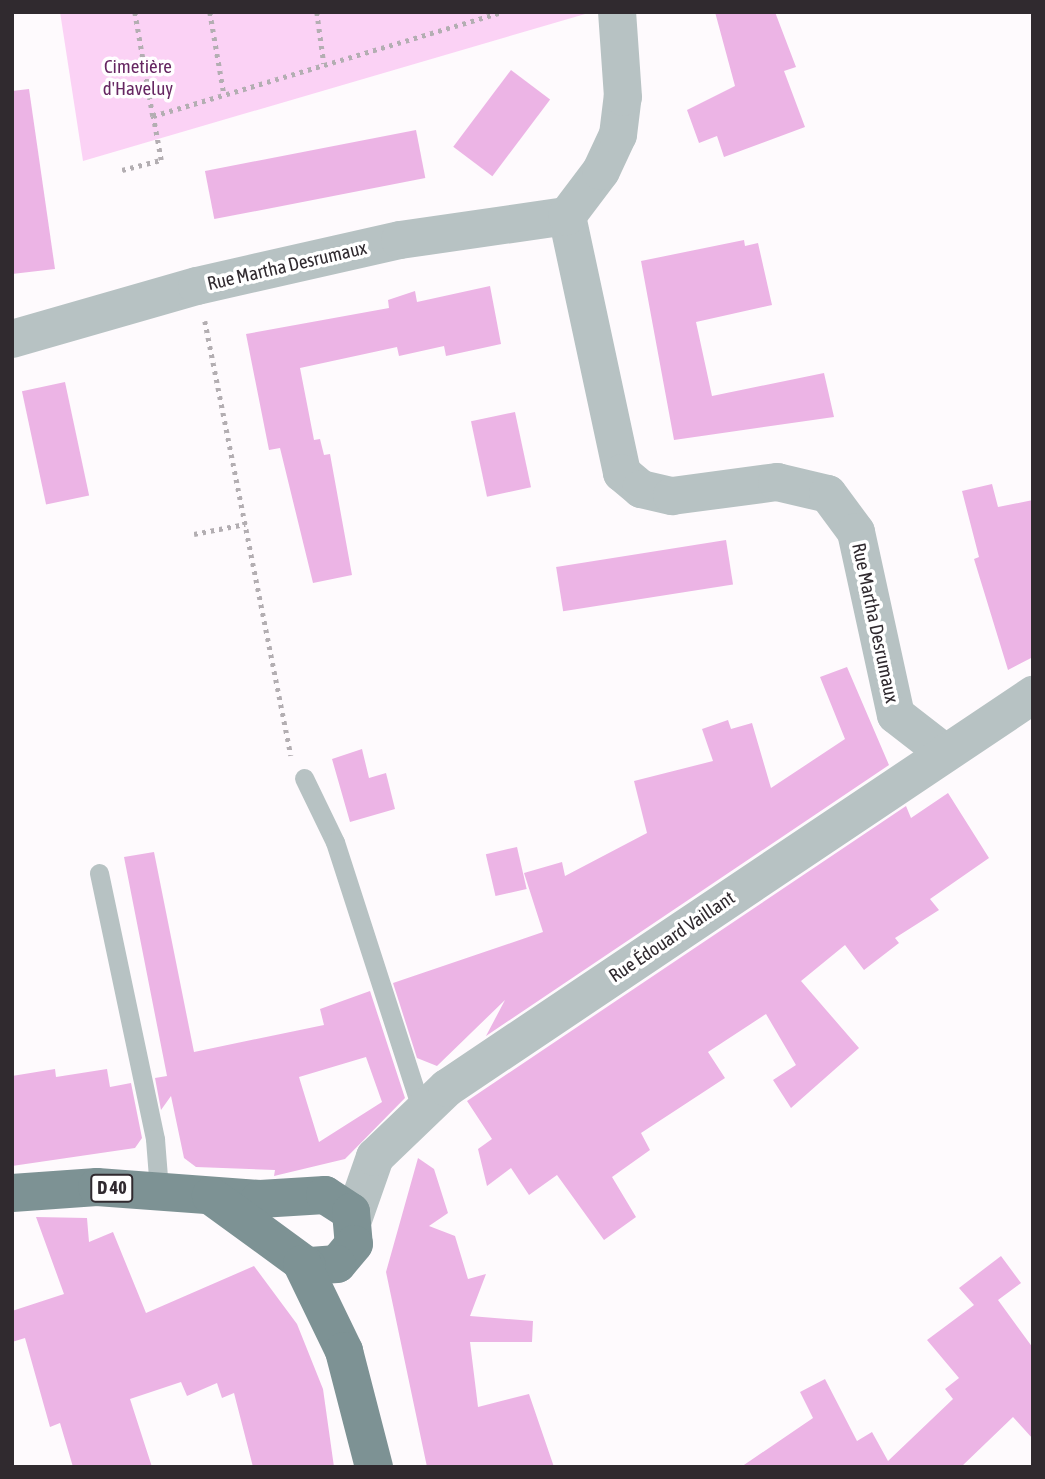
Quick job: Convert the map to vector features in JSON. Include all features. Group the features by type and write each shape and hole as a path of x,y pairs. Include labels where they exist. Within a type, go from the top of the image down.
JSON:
{"main road":[{"name":"D 40","path":"12,1193 159,1190 211,1196 304,1198"},
{"name":"D 40","path":"211,1196 294,1256 344,1350"},
{"path":"304,1198 335,1198 351,1235 327,1268 294,1256 285,1217 304,1198"},
{"name":"D 40","path":"351,1235 342,1293 344,1350 374,1467"}],"street":[{"path":"567,216 601,172 618,135 623,97 617,12"},
{"name":"Rue Martha Desrumaux","path":"12,339 197,286 400,240 567,216 622,473 657,495 796,483 841,506 856,532 896,715 945,753"},
{"name":"Rue Édouard Vaillant","path":"351,1235 369,1167 421,1109 1033,695"}],"lane":[{"path":"304,778 335,842 421,1109"},
{"path":"99,873 155,1139 159,1190"}],"path":[{"path":"122,170 160,160 135,12"},
{"path":"210,12 224,94"},
{"path":"317,12 324,64"},
{"path":"473,12 474,20"},
{"path":"153,116 501,12"},
{"path":"197,286 292,760 304,778"},
{"path":"194,534 245,524"}],"green space":[{"name":"Cimetière d'Haveluy","path":"60,12 592,12 83,161"}],"building":[{"path":"715,12 775,12 796,67 784,71 805,127 724,157 717,136 699,143 687,110 735,86"},
{"path":"511,70 550,99 492,176 453,147"},
{"path":"29,89 55,269 12,274 12,91"},
{"path":"416,130 425,178 214,219 205,171"},
{"path":"744,240 745,246 758,243 772,305 696,322 712,396 824,373 834,417 674,440 641,261"},
{"path":"490,286 501,344 446,356 444,346 399,356 397,347 300,368 314,440 320,439 324,455 330,454 352,575 313,583 280,448 269,450 246,334 389,308 388,300 415,291 417,302"},
{"path":"65,382 89,495 46,505 22,391"},
{"path":"515,412 531,487 487,497 471,421"},
{"path":"992,484 998,507 1033,500 1033,657 1008,670 974,559 979,557 962,491"},
{"path":"726,540 733,584 563,611 556,567"},
{"path":"847,667 889,765 486,1036 505,1000 437,1066 417,1058 393,983 543,932 524,873 562,862 565,876 647,833 634,781 713,761 702,729 728,720 731,729 752,723 771,788 845,739 820,677"},
{"path":"362,749 369,778 386,773 395,809 350,822 332,759"},
{"path":"948,793 989,858 930,899 939,910 895,938 899,943 864,970 845,945 801,981 859,1048 791,1108 773,1080 796,1065 766,1014 708,1052 725,1078 641,1133 650,1150 612,1177 636,1217 604,1240 557,1175 529,1195 511,1168 487,1186 478,1149 492,1139 467,1101 906,806 911,818"},
{"path":"517,847 527,889 495,896 486,854"},
{"path":"154,852 194,1052 324,1025 320,1009 370,991 405,1098 345,1159 274,1176 275,1170 196,1167 184,1158 171,1096 161,1110 155,1078 167,1076 124,857","holes":["366,1057 382,1102 319,1142 299,1077"]},
{"path":"55,1069 56,1077 107,1069 110,1087 131,1083 142,1138 135,1148 12,1166 12,1076"},
{"path":"418,1158 434,1169 448,1213 429,1226 455,1236 468,1279 486,1274 470,1316 533,1321 532,1342 470,1342 478,1407 529,1394 554,1467 427,1467 386,1272"},
{"path":"36,1217 87,1218 89,1242 113,1232 146,1313 254,1266 297,1324 323,1389 334,1467 253,1467 234,1393 222,1398 217,1383 187,1396 181,1382 130,1399 152,1467 73,1467 60,1423 50,1427 25,1338 12,1342 12,1311 64,1294"},
{"path":"1001,1256 1021,1283 998,1300 1033,1348 1033,1439 1013,1417 961,1467 741,1467 813,1418 800,1392 825,1379 857,1441 872,1432 888,1461 953,1399 945,1389 959,1378 927,1340 974,1305 959,1288"}]}
